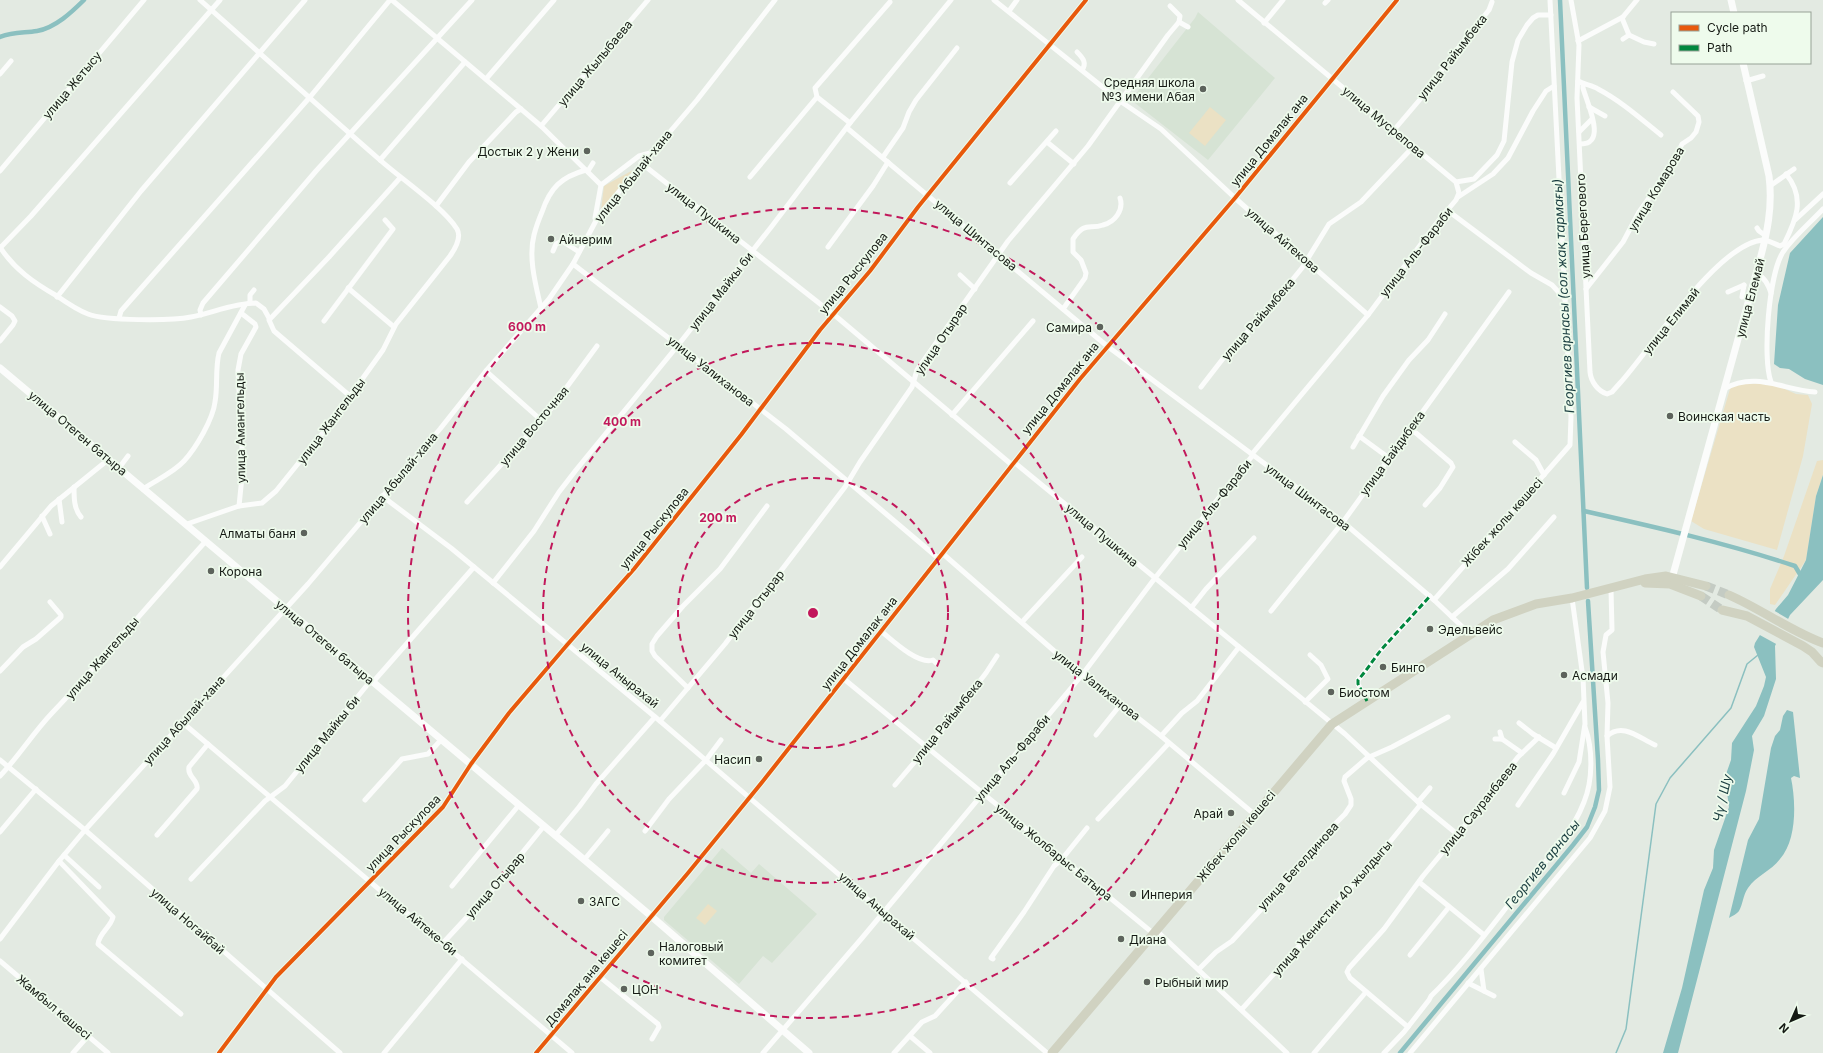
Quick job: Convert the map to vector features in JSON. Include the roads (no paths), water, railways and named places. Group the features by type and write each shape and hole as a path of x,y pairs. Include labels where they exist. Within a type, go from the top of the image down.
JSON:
{"highway":[{"name":"Жібек жолы көшесі","path":"1052,1053 1332,724 1493,620 1536,604 1572,598 1633,583 1671,580"},
{"path":"1671,580 1706,586"},
{"path":"1671,580 1701,596"},
{"path":"1729,596 1752,606 1799,632 1811,639 1823,649"},
{"path":"1722,610 1747,616 1812,652 1821,663"},
{"path":"1811,639 1823,643"}],"main road":[{"path":"1731,0 1734,12"},
{"name":"улица Елемай","path":"1671,580 1766,238 1771,206 1770,186 1743,64"},
{"name":"улица Отеген батыра","path":"0,368 651,916 809,1053"}],"street":[{"name":"улица Жетысу","path":"0,171 144,0"},
{"path":"200,0 400,178 436,206 469,162 516,112 521,109"},
{"path":"220,0 31,216 0,247 20,271 57,297 88,314 119,318 173,319 201,315 234,306 248,304 260,306 269,317 274,331 350,396"},
{"path":"57,297 141,191 306,0"},
{"path":"119,318 121,311 310,97 391,0 541,126 577,159 601,185"},
{"path":"201,315 200,310 203,303 273,219 472,0"},
{"path":"486,80 554,0"},
{"name":"улица Жылыбаева","path":"541,126 648,0"},
{"name":"улица Абылай-хана","path":"0,939 59,861 85,830 308,584 440,428 486,371 541,308 561,283 573,264 595,221 641,163 696,100 775,0"},
{"name":"улица Майкы би","path":"493,582 534,531 559,492 576,470 679,344 848,126 951,0"},
{"name":"улица Айтекова","path":"994,0 1009,10 1120,101 1161,129 1235,198 1368,315"},
{"path":"1009,10 1017,0"},
{"name":"улица Рыскулова","path":"220,1053 266,989 322,929 443,807 470,764 509,713 622,584 760,409 810,342 870,271 928,195 1086,0"},
{"name":"улица Мусрепова","path":"1238,0 1456,182"},
{"path":"1264,22 1282,0"},
{"path":"1550,0 1565,299"},
{"name":"улица Берегового","path":"1571,0 1578,41 1581,82 1579,132 1590,372"},
{"path":"1578,41 1623,17 1637,0"},
{"name":"улица Домалак ана","path":"651,916 750,797 1107,346 1235,198 1395,1"},
{"path":"750,177 817,97 814,90 816,86 890,2"},
{"name":"улица Райымбека","path":"1394,130 1428,90 1447,62 1489,10 1492,2"},
{"path":"1170,6 1180,16 1179,22 1188,27"},
{"path":"1456,182 1474,179 1497,155 1504,140 1512,62 1518,40 1533,18 1538,15 1551,15"},
{"path":"1623,17 1622,18 1629,35 1644,42 1654,44"},
{"name":"улица Отырар","path":"660,721 729,639 849,482 860,462 914,384 917,370 998,254 1074,164 1179,22"},
{"path":"1623,39 1629,35"},
{"path":"883,157 903,128 909,112 916,100 957,48"},
{"path":"1077,52 1084,60 1085,64 1082,70"},
{"path":"0,74 11,61"},
{"path":"380,160 465,62"},
{"path":"1746,81 1763,76"},
{"path":"1580,144 1588,144 1595,136 1592,119 1581,82"},
{"path":"1581,82 1597,88 1619,102 1661,135"},
{"name":"улица Аль-Фараби","path":"763,1053 884,912 981,794 1082,675 1155,578 1252,455 1368,315 1447,210 1458,197 1493,174 1508,158 1533,111 1546,91 1554,86"},
{"name":"улица Комарова","path":"1586,289 1624,242 1640,212 1671,166 1682,144 1691,138 1696,132 1699,122 1698,116 1673,92"},
{"name":"улица Шинтасова","path":"817,97 888,162 1107,346 1343,522 1432,598 1471,635"},
{"path":"1588,106 1605,116"},
{"path":"1579,132 1592,119"},
{"path":"1010,183 1056,131"},
{"path":"1047,142 1074,164"},
{"name":"улица Райымбека","path":"1201,387 1225,356 1267,311 1306,260 1330,224 1361,202 1413,147"},
{"path":"595,221 601,185 639,156 650,153"},
{"path":"828,247 873,186 888,162"},
{"path":"541,308 532,258 533,236 544,204 553,188 578,172 587,171 593,163"},
{"name":"улица Пушкина","path":"641,163 833,315 952,416 1013,463 1306,702 1370,757 1419,803 1457,834"},
{"path":"1770,186 1794,169"},
{"path":"1757,228 1766,238 1780,246 1784,244 1794,221 1797,192 1794,184 1786,174"},
{"path":"269,317 329,257 400,178"},
{"name":"улица Аль-Фараби","path":"1456,182 1459,187 1458,197"},
{"path":"1794,221 1823,194"},
{"path":"1063,309 1085,278 1086,273 1081,260 1073,252 1073,239 1084,228 1104,225 1119,214 1122,206 1120,198"},
{"name":"улица Жангельды","path":"187,524 239,506 262,503 276,491 308,452 383,350 394,327 456,247 459,233 436,206"},
{"path":"1771,382 1767,365 1771,293 1782,253 1796,236 1823,209"},
{"path":"1447,210 1526,269 1552,285 1565,299"},
{"path":"324,321 393,229 385,220"},
{"name":"улица Елимай","path":"1590,372 1594,383 1603,392 1607,394 1612,392 1676,312 1717,268 1745,246 1766,238"},
{"path":"553,251 556,244 562,241 579,252"},
{"name":"улица Уалиханова","path":"573,264 615,295 625,305 679,344 760,409 938,558"},
{"path":"1756,273 1764,278 1774,281"},
{"path":"960,275 975,289"},
{"path":"1764,278 1771,293"},
{"path":"1728,292 1744,285 1742,296"},
{"path":"348,288 394,327"},
{"path":"143,489 184,461 210,419 216,401 216,361 218,353 241,313 248,304 250,295 254,290"},
{"name":"улица Байдибека","path":"1271,611 1343,522 1509,292"},
{"name":"Жібек жолы көшесі","path":"1367,701 1358,684 1358,680 1372,665 1374,659 1432,598 1570,445 1571,417 1565,299"},
{"path":"0,306 12,316 15,321 0,341"},
{"name":"улица Амангельды","path":"239,506 243,467 238,370 241,354 256,327 256,324 252,320 241,313"},
{"path":"1353,447 1383,396 1409,360 1428,340 1445,314"},
{"path":"952,416 1033,321"},
{"name":"улица Восточная","path":"467,502 541,420 597,346"},
{"path":"486,371 541,420"},
{"path":"1724,389 1741,382 1771,382 1800,391 1815,392"},
{"path":"1409,430 1416,433 1453,467 1440,488 1425,505"},
{"path":"1359,436 1389,458"},
{"path":"1515,442 1536,460 1544,475"},
{"path":"119,468 128,456"},
{"path":"0,567 58,499 109,459"},
{"path":"74,487 74,499 77,513 81,517"},
{"name":"улица Анырахай","path":"382,496 493,582 660,721 1047,1053"},
{"path":"58,499 62,522"},
{"path":"688,688 655,656 652,651 652,644 683,606 720,569 767,506"},
{"path":"42,516 50,534"},
{"path":"1452,617 1508,569 1554,517"},
{"path":"1191,608 1206,588 1254,538"},
{"name":"улица Жангельды","path":"0,776 9,767 51,714 206,541"},
{"name":"улица Уалиханова","path":"942,553 1082,675 1161,736 1254,814"},
{"path":"1022,622 1082,557"},
{"name":"улица Майкы би","path":"191,879 270,797 285,786 368,684 373,682 474,567"},
{"path":"1410,1053 1590,838 1605,811 1610,787 1607,736 1608,703 1603,652 1606,635 1612,630 1611,589"},
{"path":"1564,792 1578,762 1584,727 1584,678 1572,598"},
{"path":"0,671 23,646 36,639 61,617 50,602"},
{"path":"881,631 919,659 927,662 933,660 936,663"},
{"path":"1161,736 1186,708 1197,701 1239,647"},
{"path":"1306,702 1328,679 1321,665 1310,655"},
{"name":"улица Райымбека","path":"895,785 928,748 986,673 997,656"},
{"path":"1576,680 1584,678"},
{"name":"улица Жолбарыс Батыра","path":"844,679 981,794 1155,932 1199,969 1287,1053"},
{"path":"1518,805 1556,748 1583,701"},
{"path":"1096,735 1121,704"},
{"path":"555,836 596,784 655,717"},
{"path":"1370,757 1448,717"},
{"name":"улица Айтеке-би","path":"182,723 443,942 572,1053"},
{"path":"1519,723 1556,748"},
{"path":"1384,1053 1408,1027 1429,1000 1430,996 1461,964 1555,849 1574,823 1584,802 1590,778 1589,740 1584,727"},
{"path":"1607,736 1615,731 1624,730 1636,739 1655,745"},
{"path":"1500,732 1502,739"},
{"name":"улица Сауранбаева","path":"1408,1027 1350,978 1347,972 1384,928 1522,753 1539,737"},
{"path":"1495,739 1502,739 1522,753"},
{"path":"365,800 405,758 428,754 441,740"},
{"path":"645,831 669,799 706,760 721,740"},
{"path":"157,835 197,789 197,783 189,774 189,767 208,744"},
{"path":"1098,819 1170,744"},
{"name":"улица Бегелдинова","path":"1199,969 1216,952 1232,941 1277,892 1325,834 1345,814 1351,805 1351,799 1344,779 1370,757"},
{"name":"улица Ногайбай","path":"0,760 85,830 336,1052"},
{"name":"улица Женистин 40 жылдыгы","path":"1242,1009 1390,843 1430,788"},
{"path":"0,832 36,789"},
{"path":"452,886 519,805"},
{"name":"улица Отырар","path":"443,942 492,890 544,826"},
{"path":"993,959 991,958 1024,912 1054,866 1062,859 1087,828"},
{"path":"584,860 608,831"},
{"path":"64,855 99,887"},
{"path":"59,861 113,917 111,924 99,940 98,944 181,1014"},
{"path":"1419,882 1484,936"},
{"path":"1410,955 1450,907"},
{"name":"Домалақ ана көшесі","path":"536,1053 651,916"},
{"path":"384,1053 462,959"},
{"name":"Жамбыл көшесі","path":"0,961 108,1053"},
{"path":"1480,969 1484,991"},
{"path":"600,977 658,1024 659,1026 652,1039"},
{"path":"894,1053 922,1022 935,1016 966,982"},
{"path":"1468,983 1494,996"},
{"path":"1314,1053 1366,992"},
{"path":"73,1053 88,1036"},
{"path":"910,1036 930,1053"}],"water":[{"path":"1823,217 1823,385 1805,379 1789,369 1780,368 1774,364 1778,305 1790,253"},
{"path":"1823,475 1823,580 1790,615 1775,646 1776,679 1764,716 1752,736 1754,750 1746,791 1678,1053 1663,1053 1682,988 1704,890 1713,868 1714,850 1729,807 1725,777 1731,760 1732,743 1756,706 1764,686 1766,677 1754,647 1755,643 1776,609 1788,595 1806,560 1816,496"},
{"path":"1787,710 1793,712 1800,778 1794,776 1791,778 1794,798 1794,820 1790,842 1780,859 1751,884 1745,894 1739,911 1729,918 1748,840 1759,819 1771,748 1775,736 1780,730 1783,716"}],"waterway":[{"path":"0,37 14,33 37,31 50,27 69,14 84,0"},
{"name":"Георгиев арнасы (сол жақ тармағы)","path":"1560,0 1587,588"},
{"path":"1584,511 1743,550 1795,566 1801,576"},
{"name":"Георгиев арнасы","path":"1400,1053 1587,827 1595,807 1599,790 1588,601"},
{"path":"1616,1053 1626,1029 1656,804 1670,778 1731,708 1747,664 1758,655"}],"tunnel":[{"path":"1706,586 1729,595"},
{"path":"1701,596 1722,610"}],"place":[{"name":"Средняя школа №3 имени Абая","path":"1203,89"},
{"name":"Достык 2 у Жени","path":"587,151"},
{"name":"Айнерим","path":"551,239"},
{"name":"Самира","path":"1100,327"},
{"name":"Воинская часть","path":"1670,416"},
{"name":"Алматы баня","path":"304,533"},
{"name":"Корона","path":"211,571"},
{"name":"Эдельвейс","path":"1430,629"},
{"name":"Бинго","path":"1383,667"},
{"name":"Асмади","path":"1564,675"},
{"name":"Биостом","path":"1331,692"},
{"name":"Насип","path":"759,759"},
{"name":"Арай","path":"1231,813"},
{"name":"Инперия","path":"1133,894"},
{"name":"ЗАГС","path":"581,901"},
{"name":"Диана","path":"1121,939"},
{"name":"Налоговый комитет","path":"651,953"},
{"name":"Рыбный мир","path":"1147,982"},
{"name":"ЦОН","path":"624,989"}],"water label":[{"name":"Чү / Шу","path":"1722,798"}]}
